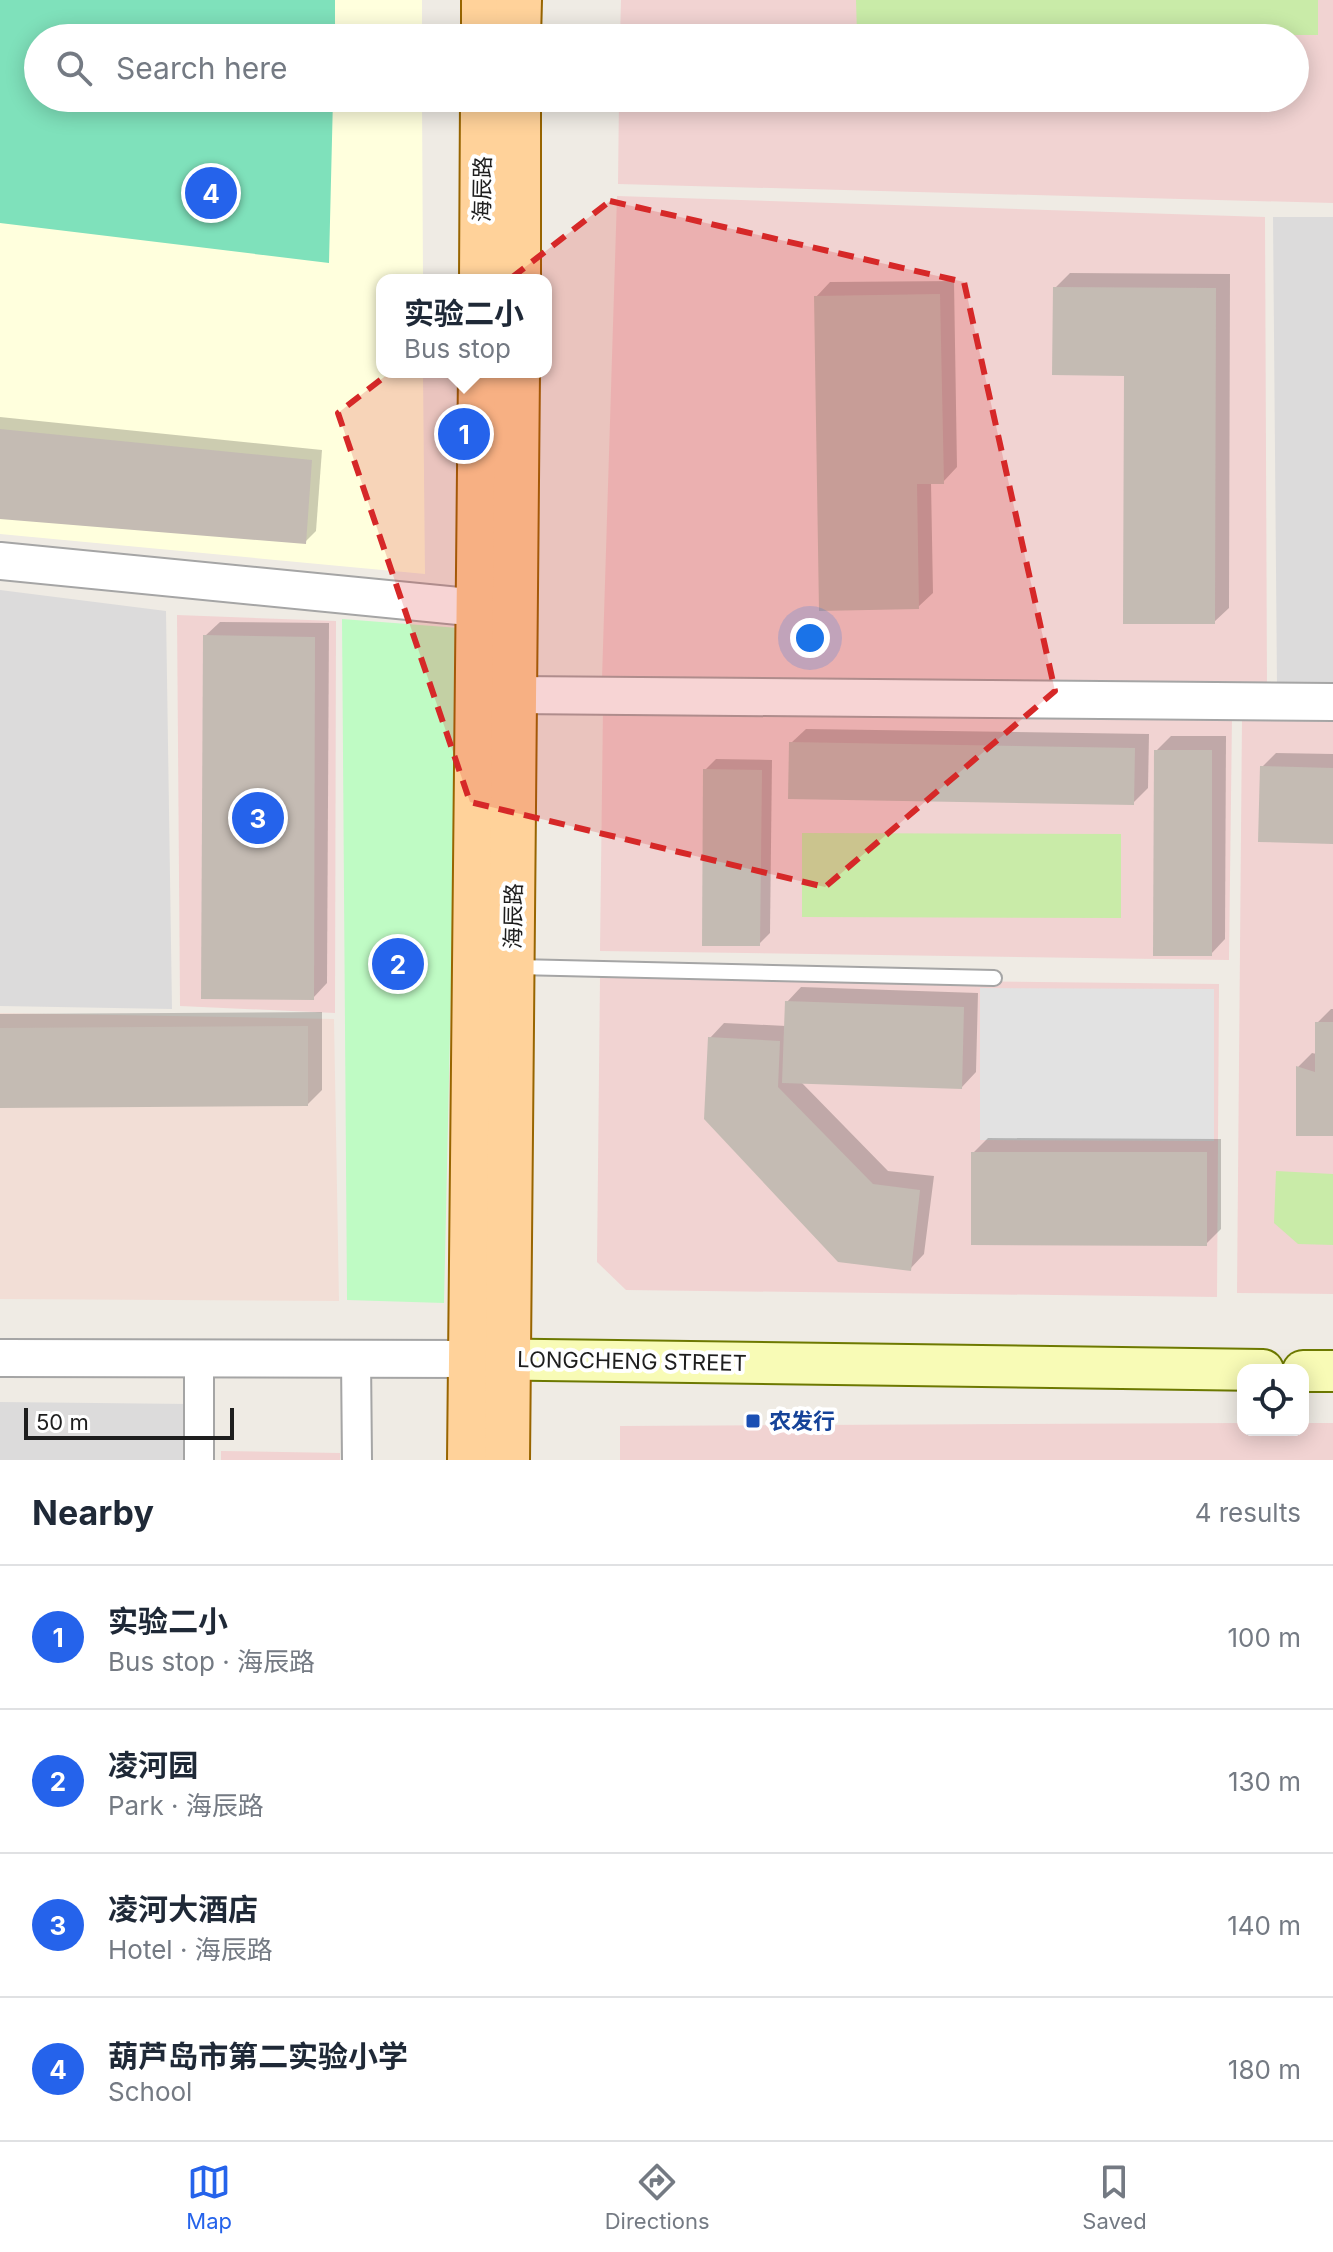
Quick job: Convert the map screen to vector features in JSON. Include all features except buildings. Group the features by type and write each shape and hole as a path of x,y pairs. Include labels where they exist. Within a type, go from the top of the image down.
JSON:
{"main road":[{"path":"484,0 484,24"},
{"path":"518,24 519,0"},
{"name":"海辰路","path":"482,274 483,112"},
{"name":"海辰路","path":"518,112 518,274"},
{"name":"海辰路","path":"481,378 479,608 489,1359 507,1460"},
{"name":"海辰路","path":"470,1460 489,1359 513,967 517,378"},
{"name":"LONGCHENG STREET","path":"489,1359 1237,1370"},
{"path":"1309,1371 1333,1371"}],"street":[{"path":"0,561 479,608"},
{"path":"516,695 1333,702"},
{"name":"LONGCHENG STREET","path":"0,1358 489,1359"},
{"path":"199,1358 199,1460"},
{"path":"356,1359 357,1460"}],"lane":[{"path":"513,967 994,978"}],"highlighted area":[{"path":"610,201 964,282 1055,691 825,887 470,802 338,413"}],"shaded area":[{"path":"0,0 422,0 422,24 24,24 24,112 422,112 423,274 376,274 376,378 423,378 425,574 0,534"},
{"path":"621,0 1333,0 1333,203 618,184 619,112 1309,112 1309,24 620,24"},
{"path":"617,196 1265,217 1267,686 602,679"},
{"path":"1273,217 1333,217 1333,687 1277,687"},
{"path":"0,590 166,611 172,1009 0,1006"},
{"path":"177,615 336,621 335,1013 180,1006"},
{"path":"603,707 1232,717 1229,960 600,951"},
{"path":"1242,718 1333,719 1333,1294 1237,1293"},
{"path":"600,977 1219,984 1217,1297 626,1290 597,1262"},
{"path":"980,988 1214,989 1214,1141 980,1140"},
{"path":"0,1013 334,1019 339,1301 0,1299"},
{"path":"0,1402 190,1404 190,1460 0,1460"},
{"path":"1237,1423 1237,1436 1309,1436 1309,1423 1333,1423 1333,1460 620,1460 620,1426"},
{"path":"221,1451 340,1453 340,1460 221,1460"}],"green space":[{"path":"0,0 335,0 335,24 24,24 24,112 333,112 329,263 0,223"},
{"path":"856,0 1318,0 1318,35 1309,35 1309,24 857,24"},
{"path":"342,619 459,628 444,1303 347,1300"},
{"path":"802,833 1121,834 1121,918 802,917"},
{"path":"1276,1171 1333,1174 1333,1245 1298,1244 1274,1223"}],"place":[{"name":"葫芦岛市第二实验小学","path":"211,193"},
{"name":"实验二小","path":"464,434"},
{"name":"凌河大酒店","path":"258,818"},
{"name":"凌河园","path":"398,964"},
{"name":"农发行","path":"753,1421"}]}
